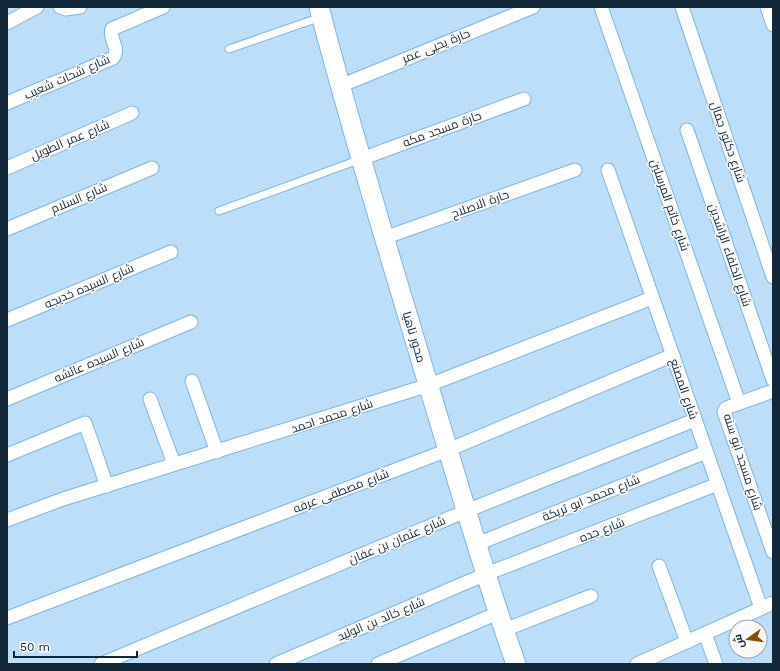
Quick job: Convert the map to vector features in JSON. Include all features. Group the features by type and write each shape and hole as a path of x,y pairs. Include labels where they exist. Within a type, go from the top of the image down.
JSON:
{"main road":[{"name":"محور ناهيا","path":"320,12 384,238 466,511 516,664"}],"street":[{"path":"7,23 37,7"},
{"path":"60,7 66,9 80,7"},
{"name":"شارع شحات شعيب","path":"7,104 113,58 116,55 116,50 111,34 112,28 163,7"},
{"name":"حارة يحيى عمر","path":"340,86 510,11 533,7"},
{"name":"شارع خاتم المرسلين","path":"601,7 739,403"},
{"name":"شارع دكتور جمال","path":"682,7 773,277"},
{"path":"767,7 773,25"},
{"name":"حارة مسجد مكه","path":"361,159 524,99"},
{"name":"شارع عمر الطويل","path":"7,168 132,113"},
{"name":"شارع الخلفاء الراشدين","path":"687,130 773,380"},
{"name":"شارع السلام","path":"7,229 152,168"},
{"name":"حارة الاصلاح","path":"384,238 575,170"},
{"name":"شارع المصنع","path":"608,170 761,608"},
{"name":"شارع السيده خديجه","path":"7,320 171,252"},
{"name":"شارع محمد احمد","path":"7,520 63,499 429,385 652,298"},
{"name":"شارع السيده عائشه","path":"7,399 191,322"},
{"name":"شارع مصطفى عرفه","path":"7,618 448,450 673,355"},
{"path":"192,381 217,452"},
{"path":"739,403 773,391"},
{"path":"150,399 174,464"},
{"name":"شارع مسجد ابو سنه","path":"739,403 726,408 724,412 773,552"},
{"name":"شارع عثمان بن عفان","path":"101,664 466,511 695,420"},
{"path":"7,455 84,423 87,425 107,486"},
{"name":"شارع محمد ابو تريكة","path":"476,544 706,452"},
{"name":"شارع جده","path":"486,574 718,484"},
{"path":"659,566 687,642"},
{"name":"شارع خالد بن الوليد","path":"276,664 486,574"},
{"path":"378,664 501,621 591,596"},
{"path":"639,664 773,603"},
{"path":"705,634 716,664"}],"lane":[{"path":"229,49 320,12"},
{"path":"219,211 361,159"}]}
